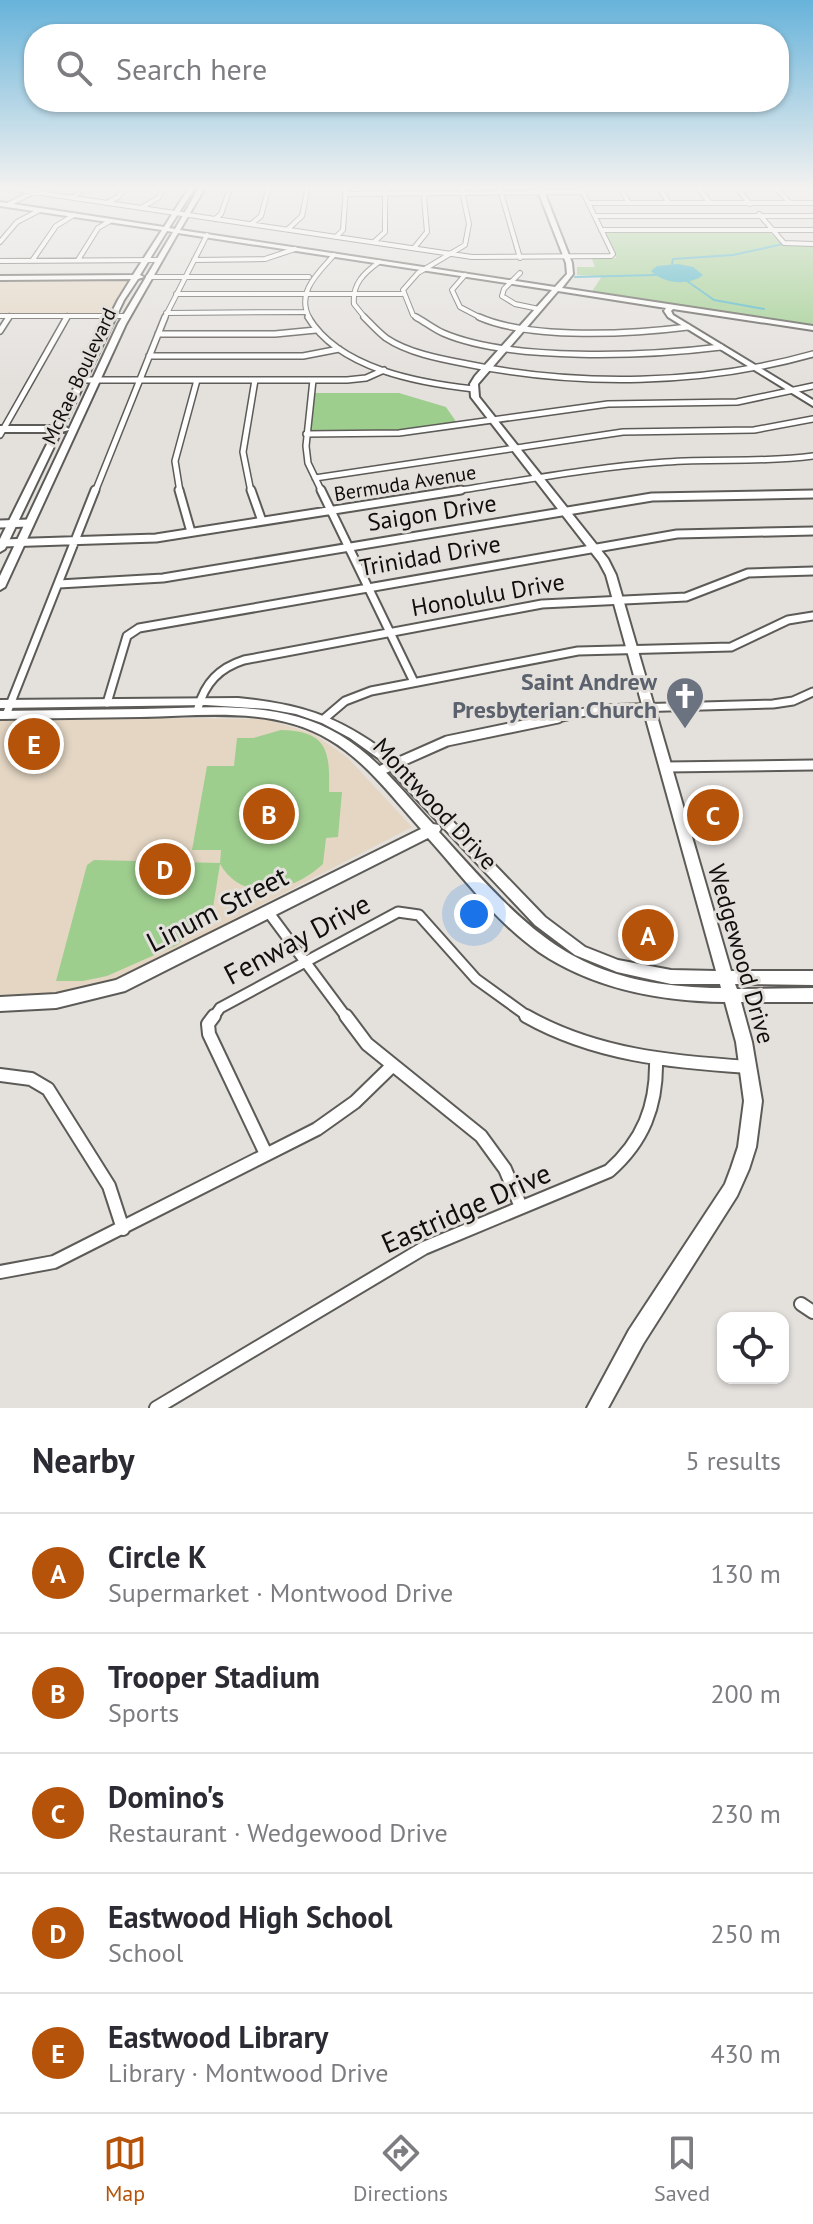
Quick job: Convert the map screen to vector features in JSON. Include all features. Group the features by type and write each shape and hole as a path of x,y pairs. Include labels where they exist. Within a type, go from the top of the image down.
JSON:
{"street":[{"path":"32,261 38,252"},
{"path":"78,260 83,252"},
{"name":"McRae Boulevard","path":"2,546 113,316 152,252"},
{"name":"McRae Boulevard","path":"0,587 126,316 164,252"},
{"path":"4,709 59,584 166,313 198,252"},
{"path":"194,260 265,259 287,252"},
{"path":"313,252 813,328"},
{"path":"438,252 566,258 610,257 612,252"},
{"path":"402,294 409,279 422,268 456,252"},
{"path":"518,252 520,258"},
{"path":"334,255 309,277 302,294 305,312 316,330 339,349 384,370 443,387 474,389 475,381 485,368 570,274 564,252"},
{"path":"0,261 159,260"},
{"path":"379,262 362,276 353,294 354,305 361,318 384,336 435,357 485,368 533,376 706,377 813,354"},
{"path":"520,273 502,292 506,299 539,309"},
{"path":"465,275 452,290 457,304 482,318 554,331 655,332 688,327"},
{"path":"0,278 309,277"},
{"path":"176,294 402,294"},
{"path":"402,294 412,314 431,326 468,340 505,347 559,353 682,353 721,347"},
{"path":"671,306 668,314 813,404"},
{"path":"166,313 305,312"},
{"path":"0,316 126,316"},
{"path":"0,331 10,316"},
{"path":"1,431 68,316"},
{"path":"158,334 275,334 316,330"},
{"path":"149,356 303,356 339,349"},
{"path":"82,380 360,379 384,370"},
{"path":"191,532 177,486 175,461 197,380"},
{"path":"255,380 241,454 245,477 262,521"},
{"path":"313,380 306,434 307,458 414,682"},
{"path":"306,434 399,433 608,404 737,402 813,386"},
{"name":"Wedgewood Drive","path":"474,389 477,400 491,420 607,567 649,706 749,1067 752,1120 740,1169 731,1190 636,1337 597,1408"},
{"path":"315,478 628,432 761,430 813,419"},
{"path":"1,431 74,428"},
{"name":"Bermuda Avenue","path":"2,546 141,540 637,463 778,461 813,456"},
{"name":"Saigon Drive","path":"59,584 153,579 676,495 813,494"},
{"path":"0,524 29,523"},
{"name":"Trinidad Drive","path":"107,703 127,636 133,630 694,532 813,531"},
{"path":"0,562 12,561"},
{"name":"Honolulu Drive","path":"198,707 211,677 233,663 542,604 686,597 748,573 813,571"},
{"path":"325,718 337,706 362,693 414,682 559,654 731,647 752,640 778,622 813,616"},
{"path":"377,772 428,748 459,738 599,709 773,704 793,701 813,692"},
{"name":"Montwood Drive","path":"4,709 107,703 198,707 258,713 304,723 346,744 377,772 527,933 569,963 629,985 682,994 813,995"},
{"name":"Montwood Drive","path":"4,709 198,707 257,703 325,718 368,743 540,921 580,951 648,974 726,980 813,978"},
{"path":"666,767 813,765"},
{"name":"Linum Street","path":"0,1004 56,1001 119,986 446,824"},
{"name":"Fenway Drive","path":"266,1154 209,1034 208,1024 220,1008 398,912 413,912 424,919 483,985 525,1016 593,1046 656,1061 749,1067"},
{"path":"269,913 354,1029 393,1065 481,1136 505,1169 521,1207"},
{"name":"Eastridge Drive","path":"156,1408 403,1259 478,1223 596,1178 622,1161 644,1131 652,1112 656,1093 656,1061"},
{"path":"0,1272 54,1262 266,1154 337,1116 393,1065"},
{"path":"0,1075 25,1077 48,1089 109,1186 123,1229"}],"shaded area":[{"path":"0,279 131,279 108,314 0,315"},
{"path":"0,716 265,719 312,733 347,757 412,827 120,978 39,1003 0,1003"}],"green space":[{"path":"613,252 813,252 813,326 591,293 602,276 577,275 577,267 595,267 592,259 616,258"},
{"path":"314,393 399,393 446,407 457,423 400,431 315,432 310,429"},
{"path":"281,730 297,731 317,739 327,755 329,792 342,792 338,837 326,838 323,864 298,881 270,890 242,885 230,877 220,864 212,914 177,945 107,976 83,981 56,981 87,865 94,860 220,863 221,850 192,850 207,766 234,766 237,738 253,738"}],"water":[{"path":"678,264 693,267 703,275 691,281 677,282 662,279 651,271 657,266"}],"waterway":[{"path":"672,264 673,259 748,252"},
{"path":"575,277 655,275"},
{"path":"687,281 714,300 764,309"}],"place":[{"name":"Saint Andrew Presbyterian Church","path":"685,730"},
{"name":"Eastwood Library","path":"34,744"},
{"name":"Trooper Stadium","path":"269,814"},
{"name":"Domino's","path":"713,815"},
{"name":"Eastwood High School","path":"165,869"},
{"name":"Circle K","path":"648,935"}]}
